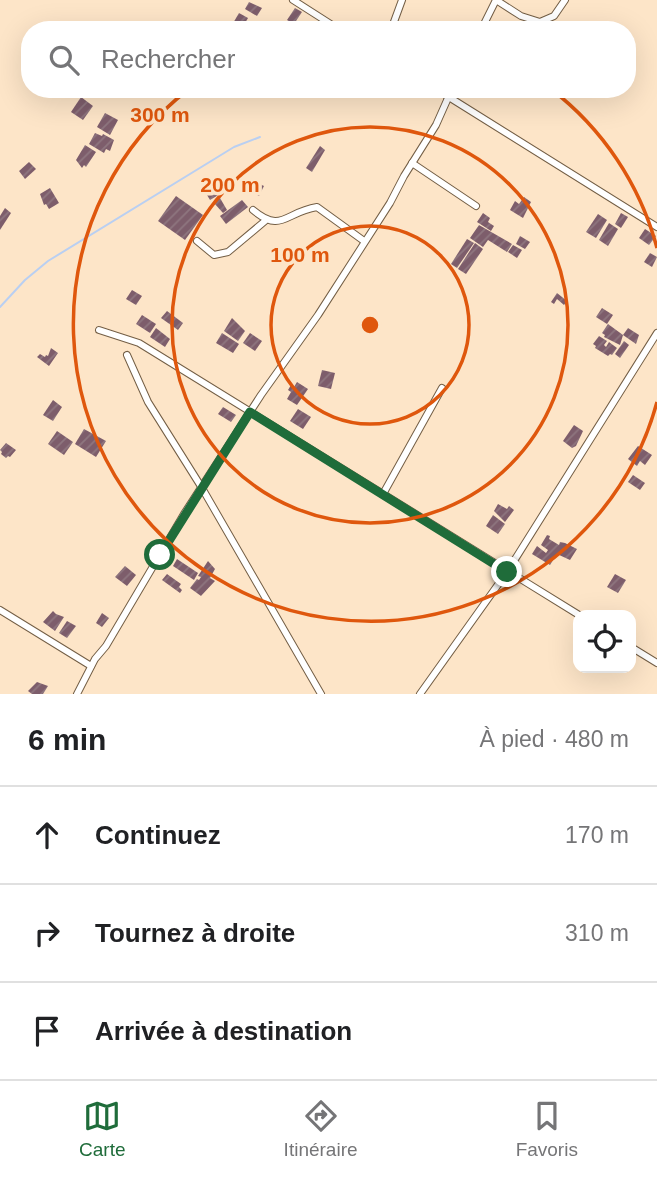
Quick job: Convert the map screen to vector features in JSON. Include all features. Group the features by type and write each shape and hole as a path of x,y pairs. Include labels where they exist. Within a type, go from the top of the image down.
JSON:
{"street":[{"path":"293,0 327,21"},
{"path":"394,21 402,0"},
{"path":"486,21 496,0 521,16 537,21"},
{"path":"542,21 554,16 565,0"},
{"path":"77,694 91,666 250,412 308,331 400,187 436,125 448,98"},
{"path":"450,98 657,227"},
{"path":"412,163 476,206"},
{"path":"253,210 265,221 274,223 306,209 317,208 364,240"},
{"path":"197,241 214,255 228,252 265,221"},
{"path":"99,330 139,343 573,611"},
{"path":"420,694 507,572 657,333"},
{"path":"127,355 148,402 202,488 320,694"},
{"path":"383,494 442,388"},
{"path":"0,610 91,666"},
{"path":"636,650 657,663"}],"building":[{"path":"249,2 262,8 257,16 245,9"},
{"path":"295,8 302,12 296,21 287,20"},
{"path":"239,13 248,18 246,21 234,21"},
{"path":"80,98 93,106 83,120 71,112"},
{"path":"105,113 118,120 110,135 97,127"},
{"path":"95,133 114,140 110,151 106,149 104,153 89,144"},
{"path":"85,145 96,152 86,167 84,165 82,168 76,160"},
{"path":"320,146 325,150 312,172 306,168"},
{"path":"29,162 36,169 25,179 19,171"},
{"path":"255,182 264,186 259,196 250,191"},
{"path":"222,186 225,191 210,200 207,195"},
{"path":"50,188 59,203 49,209 44,205 40,194"},
{"path":"176,196 203,215 185,240 158,221"},
{"path":"524,197 531,202 523,218 510,210 515,201 519,204"},
{"path":"220,198 227,210 223,213 214,203"},
{"path":"242,200 248,207 226,224 220,216"},
{"path":"5,208 11,213 0,230 0,216"},
{"path":"483,213 490,218 488,222 494,226 491,231 477,222"},
{"path":"621,213 628,217 621,228 615,224"},
{"path":"598,214 607,220 596,238 586,232"},
{"path":"609,223 618,229 608,246 599,240"},
{"path":"479,225 512,244 507,252 488,240 483,247 470,238"},
{"path":"645,229 656,236 649,245 639,238"},
{"path":"520,236 530,242 525,249 516,244"},
{"path":"467,239 474,243 457,268 451,264"},
{"path":"475,243 483,249 466,274 458,269"},
{"path":"513,245 522,250 517,258 508,252"},
{"path":"650,253 657,257 652,267 644,262"},
{"path":"132,290 142,296 136,305 126,299"},
{"path":"557,293 567,301 564,305 557,299 554,304 551,302"},
{"path":"602,308 613,315 607,324 596,317"},
{"path":"167,311 183,323 178,330 161,318"},
{"path":"142,315 156,324 150,333 136,324"},
{"path":"232,318 245,331 238,341 224,331"},
{"path":"608,324 623,335 620,345 604,337 602,333"},
{"path":"156,328 170,339 165,347 150,337"},
{"path":"628,328 639,335 636,344 623,335"},
{"path":"222,333 239,344 233,353 216,343"},
{"path":"250,333 262,341 255,351 243,343"},
{"path":"599,336 607,341 604,345 606,347 609,342 617,348 612,355 608,356 595,348 593,344"},
{"path":"624,341 629,345 620,358 615,354"},
{"path":"51,348 58,353 49,366 37,357 40,354 48,356"},
{"path":"322,370 335,373 331,389 318,386"},
{"path":"297,382 308,389 297,405 287,399 291,392 288,390"},
{"path":"53,400 62,407 53,421 43,415"},
{"path":"223,407 236,415 231,422 218,414"},
{"path":"298,409 311,417 303,429 290,421"},
{"path":"574,425 583,431 576,446 572,448 563,441"},
{"path":"84,429 106,441 96,457 75,444"},
{"path":"57,431 73,442 64,455 48,444"},
{"path":"6,443 16,450 6,458 0,450"},
{"path":"638,446 652,455 645,465 640,461 637,466 628,459"},
{"path":"633,475 645,483 640,490 628,482"},
{"path":"498,504 514,510 505,522 494,511"},
{"path":"493,515 505,524 498,534 486,526"},
{"path":"547,535 559,545 560,542 565,543 577,549 570,560 557,554 550,565 532,554 537,546 546,553 548,550 541,545"},
{"path":"177,559 198,573 194,580 173,566"},
{"path":"208,561 215,569 210,578 215,581 201,596 190,588 201,577 198,576"},
{"path":"125,566 136,575 127,586 115,577"},
{"path":"167,574 181,584 180,593 162,580"},
{"path":"615,574 626,580 618,593 607,587"},
{"path":"53,611 64,617 55,631 43,622"},
{"path":"102,613 109,618 102,627 96,623"},
{"path":"67,621 76,626 67,638 59,633"},
{"path":"37,682 48,686 43,694 32,694 28,691"}],"waterway":[{"path":"0,307 25,280 48,261 234,147 260,137"}],"route":[{"path":"160,555 250,412 507,572"}]}
